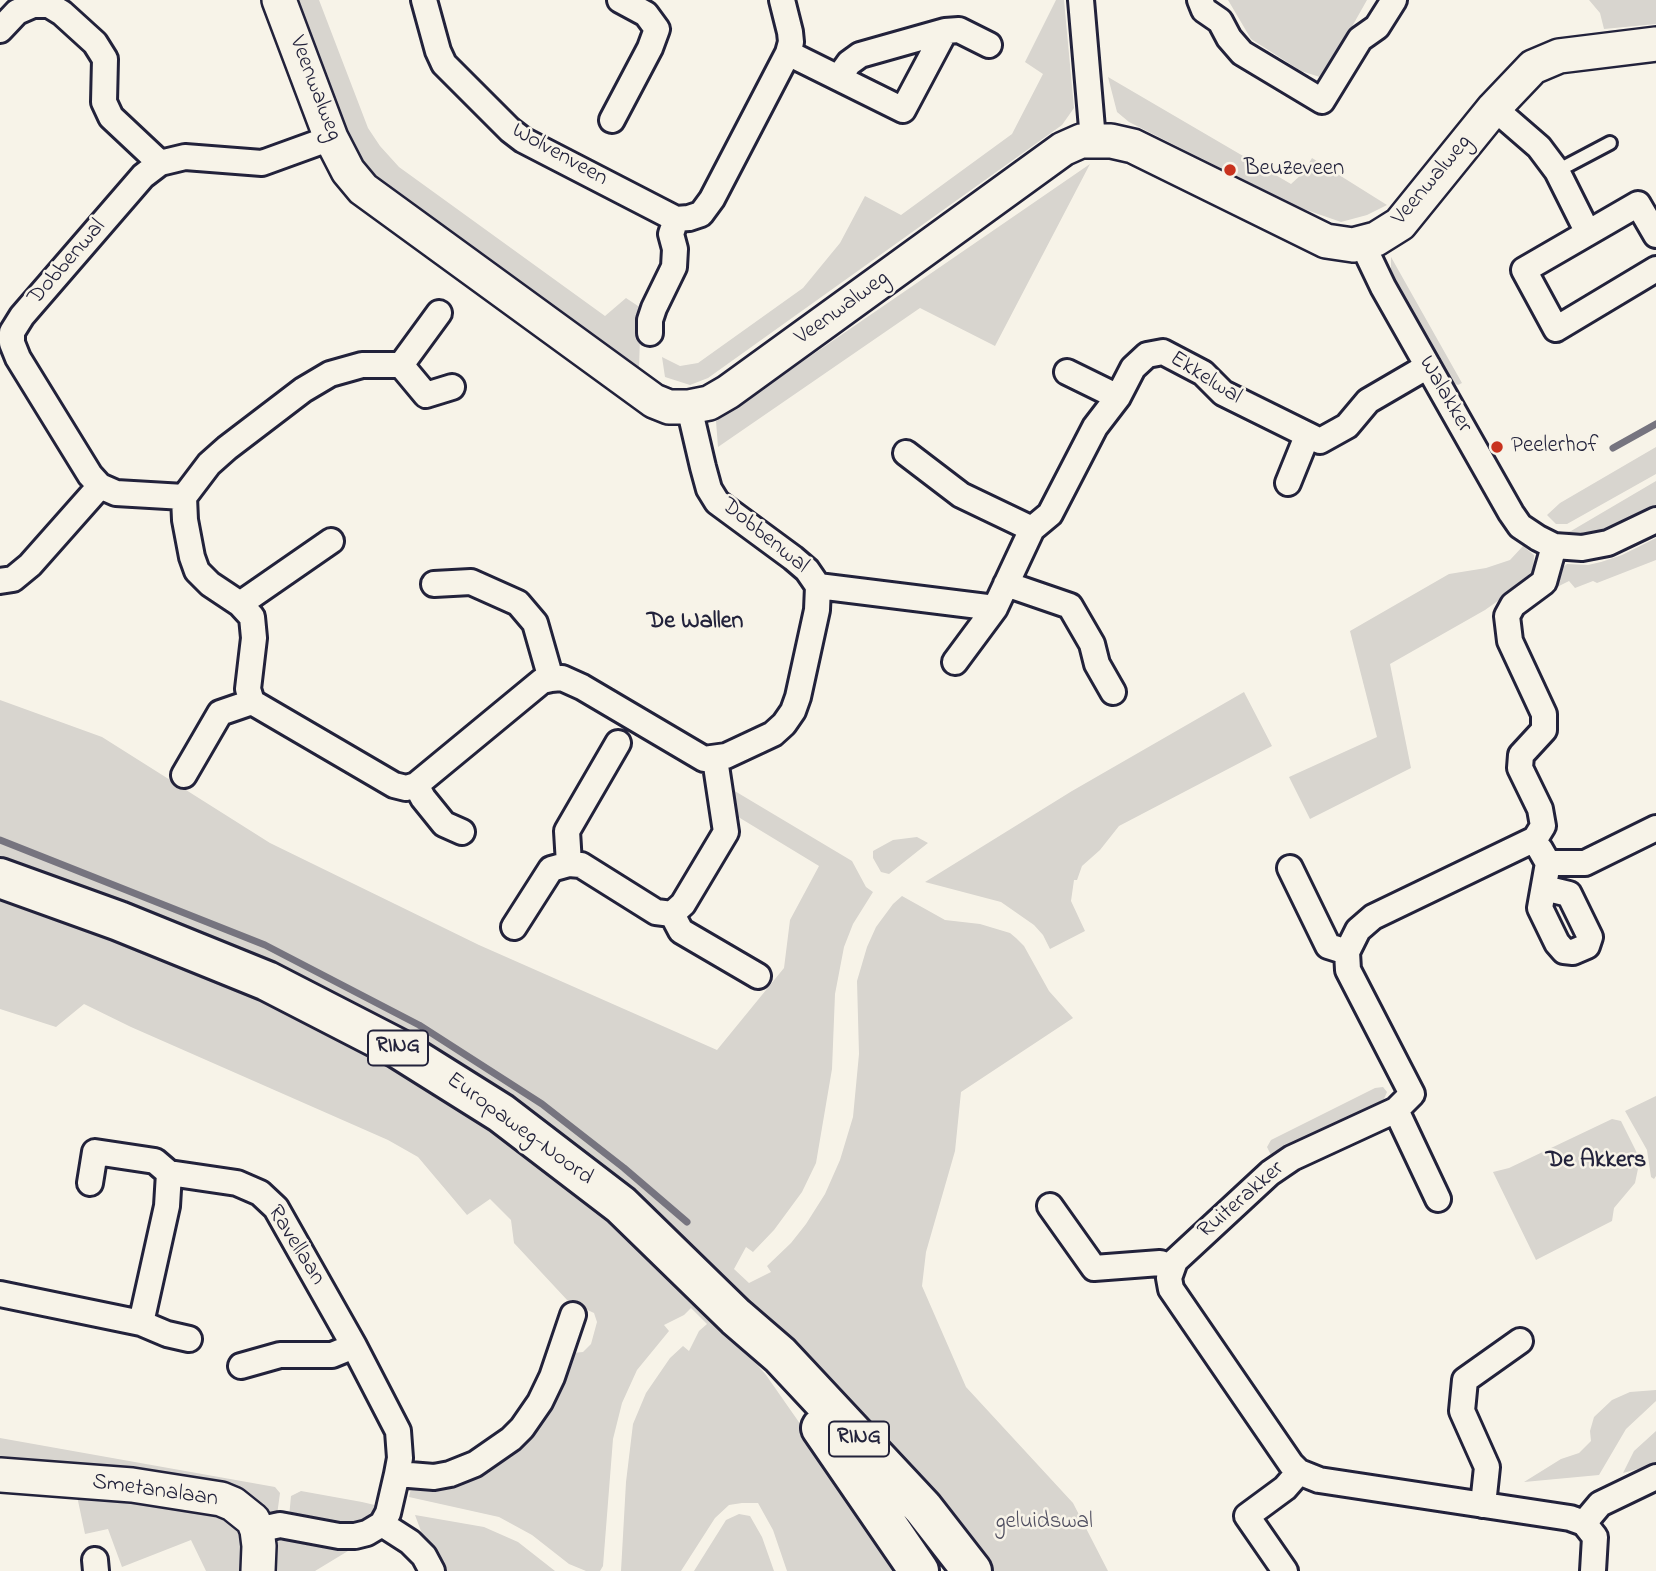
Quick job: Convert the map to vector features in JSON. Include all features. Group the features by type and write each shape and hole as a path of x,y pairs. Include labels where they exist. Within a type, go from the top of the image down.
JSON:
{"main road":[{"name":"Europaweg-Noord","path":"0,878 130,925 267,981 365,1029 501,1113 621,1205 736,1317 780,1355 923,1508 972,1571"},
{"name":"Europaweg-Noord","path":"736,1317 769,1365 810,1412 840,1453 919,1571"}],"street":[{"name":"Veenwalweg","path":"279,0 331,138 348,171 363,189 654,401 669,407 709,403 728,392 1063,149 1081,141 1111,141 1133,146 1326,241 1341,244 1363,243 1390,231 1406,218 1520,78 1545,60 1656,44"},
{"name":"Wolvenveen","path":"424,0 444,64 510,130 523,140 676,219"},
{"path":"612,120 650,48 657,29 646,14 620,0"},
{"path":"650,333 654,308 674,267 675,249 671,234 676,219 701,214 712,199 788,53 790,32 782,0"},
{"path":"1081,0 1093,140"},
{"path":"1199,0 1204,10 1220,20 1229,38 1242,53 1322,101 1360,39 1377,27 1394,0"},
{"path":"0,30 17,12 33,5 49,5 62,13 96,43 105,59 104,102 111,117 160,163 185,157 262,163 331,138"},
{"path":"839,77 849,63 860,55 945,31 959,30 989,45"},
{"path":"788,53 903,110 945,31"},
{"path":"1494,108 1539,146 1557,171 1587,232"},
{"name":"Dobbenwal","path":"100,486 83,465 18,358 6,343 22,316 143,176 160,163"},
{"path":"1656,235 1638,204 1524,270 1556,329 1656,269"},
{"name":"Walakker","path":"1363,243 1382,287 1515,520 1538,538 1554,546 1576,549 1596,547 1656,520"},
{"path":"401,365 439,313"},
{"name":"Ekkelwal","path":"1032,529 1050,514 1096,427 1118,397 1133,368 1147,355 1163,352 1203,373 1223,393 1307,436"},
{"path":"401,365 362,365 344,369 313,383 209,464 184,496 185,520 192,556 197,571 210,584 240,604 251,617 254,638 248,690 252,702 394,785 406,788 416,785 542,681 562,678 582,687 694,754 704,759 715,759 726,832 683,904 672,914 656,912 581,865 569,864 551,869 514,926"},
{"path":"401,365 426,395 452,387"},
{"path":"1288,483 1307,436 1320,441 1329,438 1348,426 1368,401 1428,366"},
{"path":"1067,372 1118,397"},
{"name":"Dobbenwal","path":"689,407 709,489 717,502 800,564 818,586 817,610 799,697 793,711 773,734 715,759"},
{"path":"906,453 961,495 1032,529 995,608 956,662"},
{"path":"0,581 13,579 30,565 100,486 116,493 184,496"},
{"path":"240,604 331,541"},
{"path":"1438,1199 1396,1110 1412,1094 1348,970 1347,952 1358,930 1373,917 1535,839 1543,826 1540,809 1520,768 1521,755 1544,730 1545,713 1510,641 1507,615 1513,605 1544,582 1554,546"},
{"path":"434,584 471,582 518,603 535,623 551,679"},
{"path":"1006,584 1070,606 1092,644 1097,664 1113,692"},
{"name":"Dobbenwal","path":"818,586 995,608"},
{"path":"184,775 220,712 252,702"},
{"path":"569,864 567,831 618,743"},
{"path":"416,785 444,824 462,832"},
{"path":"1548,863 1585,863 1656,828"},
{"path":"1535,839 1548,863 1544,888"},
{"path":"1290,868 1328,946 1347,952"},
{"path":"672,914 681,931 758,976"},
{"name":"Ruiterakker","path":"1172,1268 1186,1250 1281,1164 1396,1110"},
{"name":"Ravellaan","path":"90,1184 96,1152 155,1161 169,1173 237,1183 260,1194 276,1208 398,1430 400,1458 388,1513 382,1524"},
{"path":"141,1323 167,1206 169,1173"},
{"path":"1050,1206 1094,1268 1160,1263 1172,1268 1169,1278 1171,1289 1180,1305 1299,1472 1319,1480 1553,1514 1584,1523 1595,1537 1593,1571"},
{"path":"0,1294 141,1323 167,1334 189,1339"},
{"path":"397,1474 434,1477 450,1474 475,1464 511,1439 540,1402 552,1377 573,1315"},
{"path":"1483,1505 1487,1467 1462,1411 1465,1380 1520,1341"},
{"path":"241,1366 280,1355 332,1355 354,1346"},
{"path":"1285,1571 1247,1516 1286,1488 1299,1472"},
{"name":"Smetanalaan","path":"0,1475 132,1485 221,1499 245,1513 253,1520 257,1530"},
{"path":"1584,1523 1601,1504 1656,1477"},
{"path":"258,1571 257,1530 280,1525 339,1536 355,1536 367,1533 382,1524 410,1542 424,1556 432,1571"}],"lane":[{"path":"1557,171 1610,144"}],"green space":[{"path":"295,0 319,0 368,128 399,167 605,316 626,298 641,308 639,368 387,185 367,167 351,143"},
{"path":"1056,0 1064,0 1074,108 1062,125 708,378 690,385 665,377 662,357 680,366 698,363 803,288 840,243 865,196 901,215 1012,134 1043,74 1025,62"},
{"path":"1228,0 1367,0 1323,78 1301,71 1251,39"},
{"path":"1589,0 1656,0 1656,24 1604,29 1600,13"},
{"path":"1108,77 1291,184 1303,173 1312,158 1387,205 1367,215 1341,222 1298,207 1129,122 1117,112"},
{"path":"1090,164 995,346 920,308 718,447 716,421"},
{"path":"1391,257 1462,383 1458,385 1451,382 1393,278"},
{"path":"1656,447 1656,474 1567,524 1556,524 1547,515 1560,503"},
{"path":"1656,481 1656,507 1645,509 1603,532 1570,538 1556,533 1571,531"},
{"path":"1656,538 1656,560 1597,583 1593,581 1575,588 1569,581 1555,588 1559,570 1567,564 1588,565 1601,562"},
{"path":"1523,546 1534,555 1533,572 1519,586 1485,610 1390,664 1411,768 1310,819 1289,777 1377,737 1350,631 1449,574 1486,568 1510,560"},
{"path":"1244,692 1272,746 1119,826 1100,850 1082,866 1077,880 1074,880 1071,901 1085,931 1050,949 1034,925 1001,902 925,882 1072,791"},
{"name":"geluidswal","path":"0,700 102,737 270,843 479,945 717,1050 784,968 790,920 819,866 735,815 728,787 852,861 866,887 873,892 853,924 844,947 835,994 832,1069 816,1163 802,1192 774,1230 753,1252 746,1247 734,1269 749,1283 771,1272 767,1266 806,1224 825,1194 840,1160 853,1117 859,1054 857,981 876,927 893,904 902,896 945,920 980,924 1010,933 1024,946 1049,991 1073,1018 961,1092 955,1151 926,1252 922,1286 966,1387 1073,1503 1108,1571 989,1571 584,1156 0,861"},
{"path":"917,837 928,843 889,874 881,872 873,858 873,851 893,840"},
{"path":"0,894 255,992 459,1103 606,1214 726,1329 766,1375 903,1571 787,1571 773,1530 758,1503 742,1503 729,1505 715,1518 681,1571 621,1571 626,1482 633,1424 646,1393 670,1358 683,1346 689,1351 699,1331 707,1324 691,1308 684,1315 664,1325 669,1331 637,1370 622,1403 613,1439 603,1566 600,1571 586,1571 569,1564 532,1535 499,1517 409,1497 412,1484 468,1477 573,1353 583,1352 591,1344 597,1322 594,1313 568,1301 514,1243 511,1220 490,1199 467,1215 418,1157 388,1140 84,1004 56,1027 0,1009"},
{"path":"1383,1087 1387,1092 1376,1106 1272,1157 1267,1147 1271,1140 1375,1088"},
{"path":"1656,1096 1654,1179 1651,1177 1647,1150 1625,1111"},
{"path":"1612,1119 1621,1121 1638,1155 1635,1183 1614,1208 1612,1221 1536,1260 1493,1172 1509,1168"},
{"path":"1656,1390 1656,1401 1626,1429 1599,1475 1524,1482 1561,1459 1579,1453 1591,1441 1590,1431 1594,1417 1612,1400 1630,1392"},
{"path":"1656,1431 1656,1464 1623,1473 1634,1451"},
{"path":"0,1438 275,1487 280,1493 277,1515 260,1513 137,1471 0,1459"},
{"path":"301,1491 383,1507 380,1512 351,1526 289,1517 291,1496"},
{"path":"77,1496 217,1512 238,1526 242,1550 241,1571 206,1571 191,1540 122,1567 108,1529 85,1534"},
{"path":"739,1514 750,1516 762,1537 774,1571 694,1571 726,1520"},
{"path":"415,1515 484,1527 518,1542 555,1571 439,1571 431,1558"},
{"path":"300,1538 348,1551 315,1571 273,1571 268,1553 275,1542"}],"waterway":[{"path":"1613,448 1656,424"},
{"path":"0,840 265,945 419,1025 542,1104 624,1168 687,1222"}],"place":[{"name":"Beuzeveen","path":"1230,170"},
{"name":"Peelerhof","path":"1497,447"}],"district":[{"name":"De Wallen","path":"695,623"},
{"name":"De Akkers","path":"1596,1162"}]}
